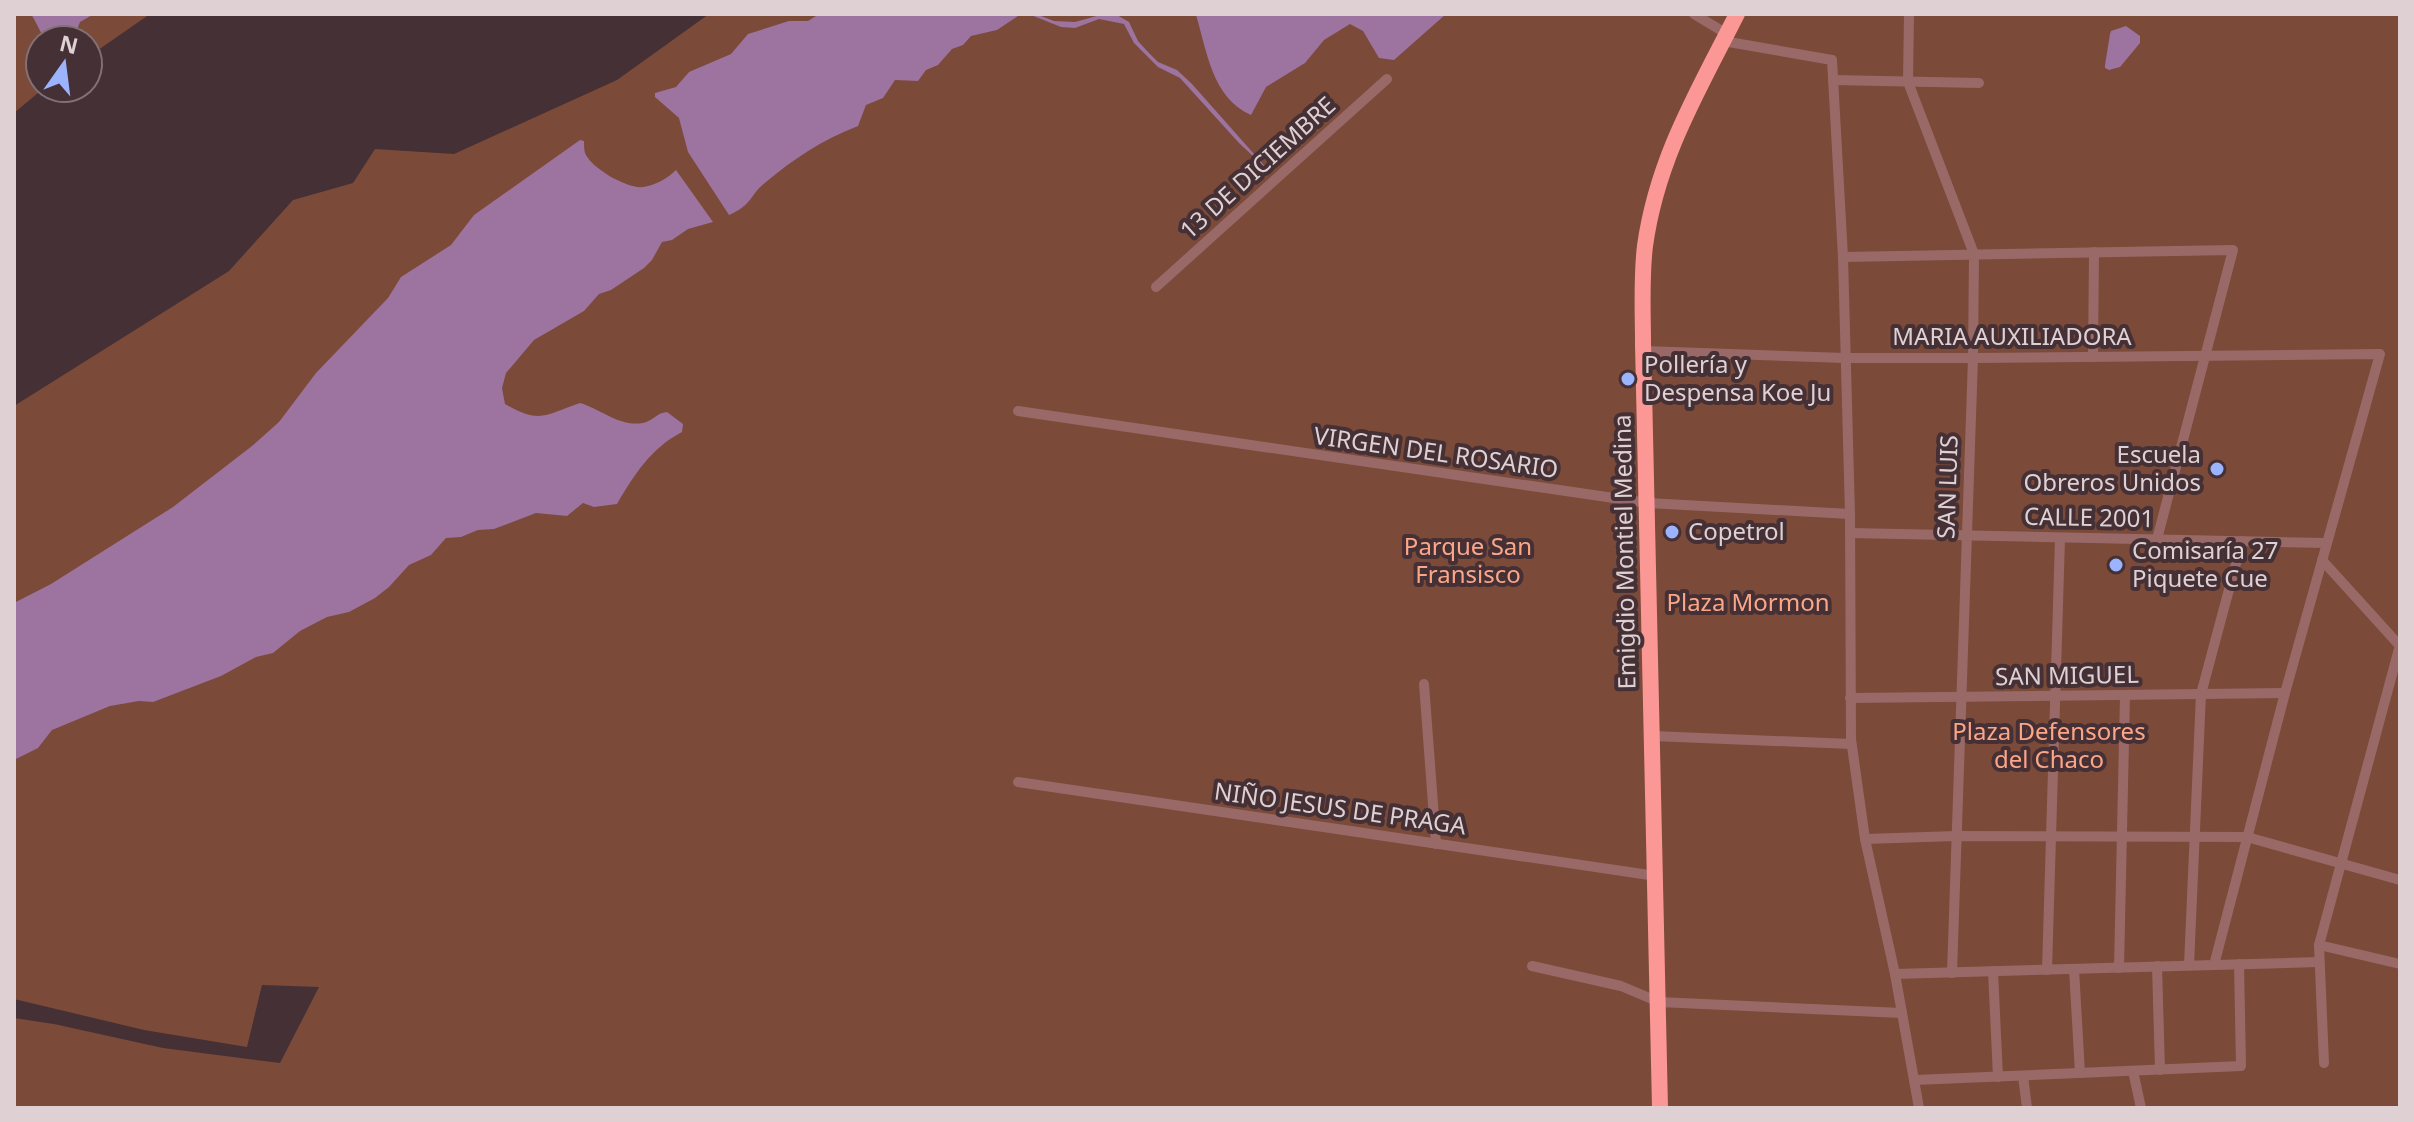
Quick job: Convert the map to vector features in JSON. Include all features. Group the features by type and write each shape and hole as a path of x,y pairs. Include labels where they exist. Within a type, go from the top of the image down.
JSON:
{"main road":[{"name":"Emigdio Montiel Medina","path":"1660,1108 1644,255 1655,197 1672,143 1737,14"}],"street":[{"path":"1694,14 1725,37 1832,60 1837,80 1850,514 1851,744 1865,839 1895,974 1919,1108"},
{"name":"SAN LUIS","path":"1909,14 1908,82 1974,254 1952,973"},
{"name":"13 DE DICIEMBRE","path":"1156,287 1387,79"},
{"path":"1837,80 1979,83"},
{"path":"1843,257 2233,250 2157,539"},
{"path":"2093,357 2094,252"},
{"name":"MARIA AUXILIADORA","path":"1644,351 1845,358 2380,354 2326,543"},
{"name":"VIRGEN DEL ROSARIO","path":"1018,411 1648,503 1850,514"},
{"name":"CALLE 2001","path":"1850,533 2326,543"},
{"path":"2047,970 2060,538"},
{"path":"2189,965 2201,694 2242,541"},
{"path":"2214,965 2326,543"},
{"path":"2322,560 2400,646 2319,945 2324,1063"},
{"path":"1424,684 1436,844"},
{"name":"SAN MIGUEL","path":"1850,698 2285,693"},
{"path":"2119,968 2125,695"},
{"path":"1653,736 1851,744"},
{"name":"NIÑO JESUS DE PRAGA","path":"1018,782 1656,876"},
{"path":"1865,839 1956,836 2247,837 2400,880"},
{"path":"2319,945 2400,964"},
{"path":"1895,974 2319,962"},
{"path":"1915,1080 2241,1066 2239,964"},
{"path":"1532,966 1621,986 1659,1002 1902,1013"},
{"path":"2157,966 2160,1070"},
{"path":"2074,969 2080,1073"},
{"path":"1993,971 1998,1077"},
{"path":"2133,1071 2141,1108"},
{"path":"2023,1076 2027,1108"}],"green space":[{"path":"14,14 150,14 104,46 104,24 24,24 25,104 14,113"},
{"name":"Parque San Fransisco","path":"709,14 2400,14 2400,1108 14,1108 14,1018 163,1048 280,1063 319,987 262,985 247,1047 144,1030 14,999 14,406 229,271 293,200 353,183 375,149 454,154 617,80"}],"shaded area":[{"path":"31,14 94,14 79,24 36,24"},
{"path":"819,14 1021,14 997,30 971,36 963,45 952,49 938,65 926,70 918,81 895,80 883,98 866,105 858,126 798,157 761,186 743,207 729,215 688,152 679,118 655,97 655,93 676,87 689,72 731,54 748,34 789,21 808,21"},
{"path":"1446,14 1394,60 1379,58 1363,31 1350,24 1324,40 1305,63 1266,87 1251,115 1238,107 1219,85 1196,15"},
{"path":"1031,15 1054,21 1075,22 1100,15 1117,15 1129,22 1138,41 1148,52 1158,62 1177,70 1192,84 1270,172 1180,78 1158,67 1134,43 1124,24 1099,19 1075,28 1061,27"},
{"path":"2126,26 2140,36 2140,43 2120,67 2109,70 2105,65 2111,31"},
{"path":"580,140 584,141 585,153 594,165 628,185 652,185 676,170 713,222 688,229 672,240 662,242 644,268 611,290 599,294 584,311 534,340 506,373 502,388 505,404 528,414 544,416 580,403 634,424 667,412 683,424 682,432 661,446 644,463 617,504 594,507 583,503 567,516 536,513 494,529 446,538 431,555 409,565 375,598 300,631 273,653 256,657 221,676 153,702 110,706 52,730 38,748 14,760 14,603 51,584 173,507 252,446 279,422 316,373 388,298 401,277 451,245 474,215"}],"place":[{"name":"Pollería y Despensa Koe Ju","path":"1628,379"},
{"name":"Escuela Obreros Unidos","path":"2217,469"},
{"name":"Copetrol","path":"1672,532"},
{"name":"Comisaría 27 Piquete Cue","path":"2116,565"}],"park label":[{"name":"Plaza Mormon","path":"1748,603"},
{"name":"Plaza Defensores del Chaco","path":"2049,746"}]}
